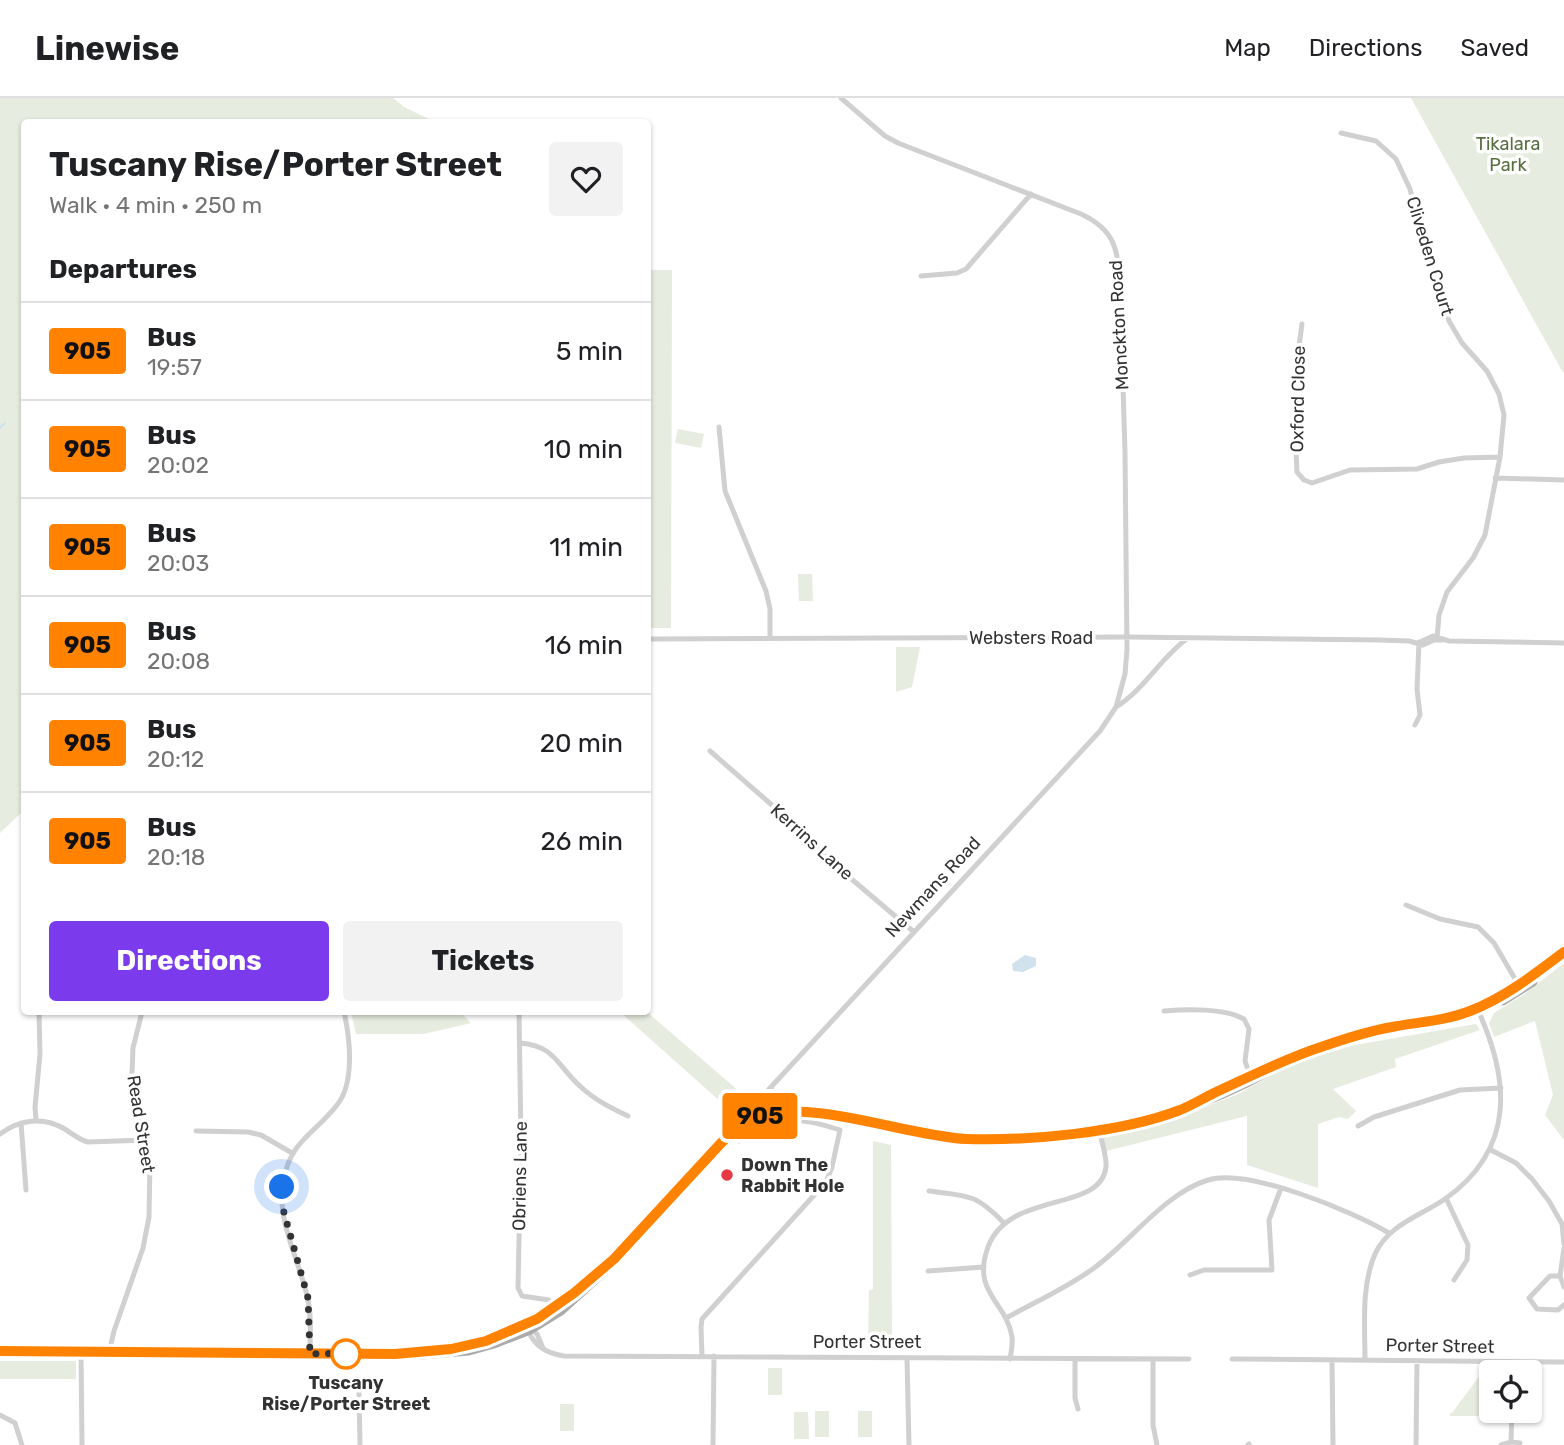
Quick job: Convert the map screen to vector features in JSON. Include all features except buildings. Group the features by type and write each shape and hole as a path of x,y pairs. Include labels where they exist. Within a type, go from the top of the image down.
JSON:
{"main road":[{"path":"750,1117 767,1108 783,1107 956,1138 1020,1137 1098,1129 1147,1120 1220,1097 1291,1058 1354,1037 1442,1025 1478,1011 1520,987 1564,954"},
{"path":"750,1117 784,1112 830,1115"},
{"name":"Newmans Road","path":"529,1328 590,1286 722,1142 750,1117"},
{"path":"0,1353 108,1354 226,1360 310,1354 422,1355 469,1351 494,1345 529,1328"}],"street":[{"name":"Monckton Road","path":"841,98 885,136 898,143 1098,222 1109,235 1116,252 1119,276 1125,452 1127,638"},
{"name":"Cliveden Court","path":"1341,133 1376,141 1396,159 1410,189 1449,321 1462,343 1487,371 1499,394 1504,415 1500,457 1487,526 1482,543 1447,592 1439,615 1439,639"},
{"path":"921,276 957,273 966,269 1031,194"},
{"name":"Oxford Close","path":"1302,324 1296,368 1296,426 1297,472 1304,480 1312,483 1350,470 1417,469 1452,460 1500,457"},
{"path":"719,427 723,484 766,591 770,609 770,638"},
{"path":"1495,478 1564,480"},
{"path":"1168,637 1174,648"},
{"name":"Websters Road","path":"651,639 1168,637 1417,643 1439,639 1564,643"},
{"name":"Newmans Road","path":"750,1117 752,1108 771,1087 1100,731 1116,707 1125,674 1127,638"},
{"name":"Newmans Road","path":"1116,707 1133,695 1174,648 1188,638"},
{"path":"1415,725 1420,715 1417,643"},
{"name":"Kerrins Lane","path":"710,751 789,820 829,860 914,932"},
{"path":"1406,905 1440,919 1478,927 1494,943 1520,987"},
{"path":"1164,1011 1195,1010 1234,1015 1244,1019 1249,1029 1245,1056 1251,1079"},
{"path":"1365,1360 1368,1273 1376,1253 1389,1233 1446,1198 1481,1166 1491,1150 1498,1126 1501,1088 1494,1051 1478,1011"},
{"path":"36,1120 39,1015"},
{"name":"Read Street","path":"108,1354 147,1233 150,1180 146,1140 132,1066 133,1048 141,1015"},
{"path":"310,1354 308,1298 283,1209 284,1179 292,1153 306,1135 338,1105 345,1091 348,1045 344,1015"},
{"name":"Obriens Lane","path":"519,1015 521,1143 518,1288 522,1296 549,1300 558,1309"},
{"path":"520,1043 545,1049 588,1094 628,1116"},
{"path":"771,1087 774,1097 783,1107"},
{"path":"1358,1126 1374,1116 1460,1090 1501,1088"},
{"path":"0,1134 21,1123 36,1120 65,1128 88,1142 146,1140"},
{"path":"702,1356 702,1319 826,1182 831,1172 840,1130 783,1120 768,1124 739,1141"},
{"path":"21,1123 26,1190"},
{"path":"1010,1359 1013,1339 1006,1318 992,1301 986,1286 984,1267 987,1248 1003,1222 1027,1209 1083,1194 1100,1182 1106,1167 1098,1129"},
{"path":"196,1132 248,1132 261,1135 292,1153"},
{"path":"1491,1150 1516,1163 1532,1179 1562,1224 1564,1246 1560,1276 1564,1287"},
{"path":"1006,1318 1094,1268 1189,1188 1209,1180 1228,1177 1254,1179 1364,1218 1389,1233"},
{"path":"1190,1275 1203,1270 1272,1270 1269,1220 1281,1188"},
{"path":"929,1191 972,1197 985,1203 1003,1222"},
{"path":"1446,1198 1468,1245 1466,1260 1454,1280"},
{"path":"928,1271 984,1267"},
{"path":"1560,1276 1550,1276 1529,1298 1537,1309 1558,1310 1564,1305"},
{"name":"Porter Street","path":"529,1328 531,1338 545,1350 564,1356 1189,1359"},
{"path":"80,1354 82,1445"},
{"path":"713,1356 713,1445"},
{"path":"909,1445 910,1358"},
{"name":"Porter Street","path":"1232,1359 1513,1365 1564,1362"},
{"path":"1075,1360 1075,1398 1078,1409"},
{"path":"1153,1360 1153,1425 1157,1445"},
{"path":"1332,1360 1333,1445"},
{"path":"1416,1445 1417,1362"},
{"path":"359,1389 360,1445"},
{"path":"0,1415 15,1423 22,1445"},
{"path":"1511,1442 1512,1423"},
{"path":"1501,1445 1520,1443"}],"green space":[{"path":"0,98 393,98 404,107 429,119 21,119 21,813 0,833"},
{"name":"Tikalara Park","path":"1411,98 1564,98 1564,373 1561,369"},
{"path":"651,270 672,270 671,628 651,628"},
{"path":"678,429 704,434 701,448 675,443"},
{"path":"798,574 812,574 813,601 799,601"},
{"path":"896,647 920,647 912,687 896,692"},
{"path":"1564,963 1564,1140 1545,1115 1553,1095 1535,1021 1494,1037 1489,1023 1494,1013 1523,995"},
{"path":"352,1015 463,1015 471,1023 424,1034 356,1034"},
{"path":"623,1015 650,1015 747,1098 731,1111"},
{"path":"1476,1024 1480,1030 1395,1059 1396,1067 1333,1089 1356,1111 1348,1119 1339,1117 1318,1124 1318,1188 1247,1165 1247,1116 1106,1151 1103,1136 1163,1123 1236,1095 1298,1061 1355,1045"},
{"path":"873,1141 891,1145 892,1349 868,1349 869,1290 873,1289"},
{"path":"0,1361 76,1361 76,1379 0,1379"},
{"path":"768,1368 782,1368 782,1395 768,1395"},
{"path":"1479,1376 1479,1416 1450,1416"},
{"path":"560,1404 574,1404 574,1431 560,1431"},
{"path":"815,1411 829,1411 829,1437 815,1437"},
{"path":"858,1411 872,1411 872,1437 858,1437"},
{"path":"794,1412 808,1412 809,1439 794,1439"}],"water":[{"path":"1025,955 1036,958 1036,966 1023,972 1013,971 1012,964"}],"waterway":[{"path":"0,428 5,423"}],"bus line":[{"name":"905","path":"0,1351 395,1354 476,1344 537,1319 574,1293 614,1259 722,1142 740,1126 761,1116 784,1112 830,1115 928,1135 970,1139 1046,1135 1115,1127 1183,1109 1271,1066 1321,1046 1373,1031 1472,1011 1501,996 1564,952"}],"place":[{"name":"Down The Rabbit Hole","path":"727,1175"},
{"name":"Tuscany Rise/Porter Street","path":"346,1354"}],"route":[{"path":"282,1187 286,1222 308,1298 310,1354 356,1353 346,1354"}]}
